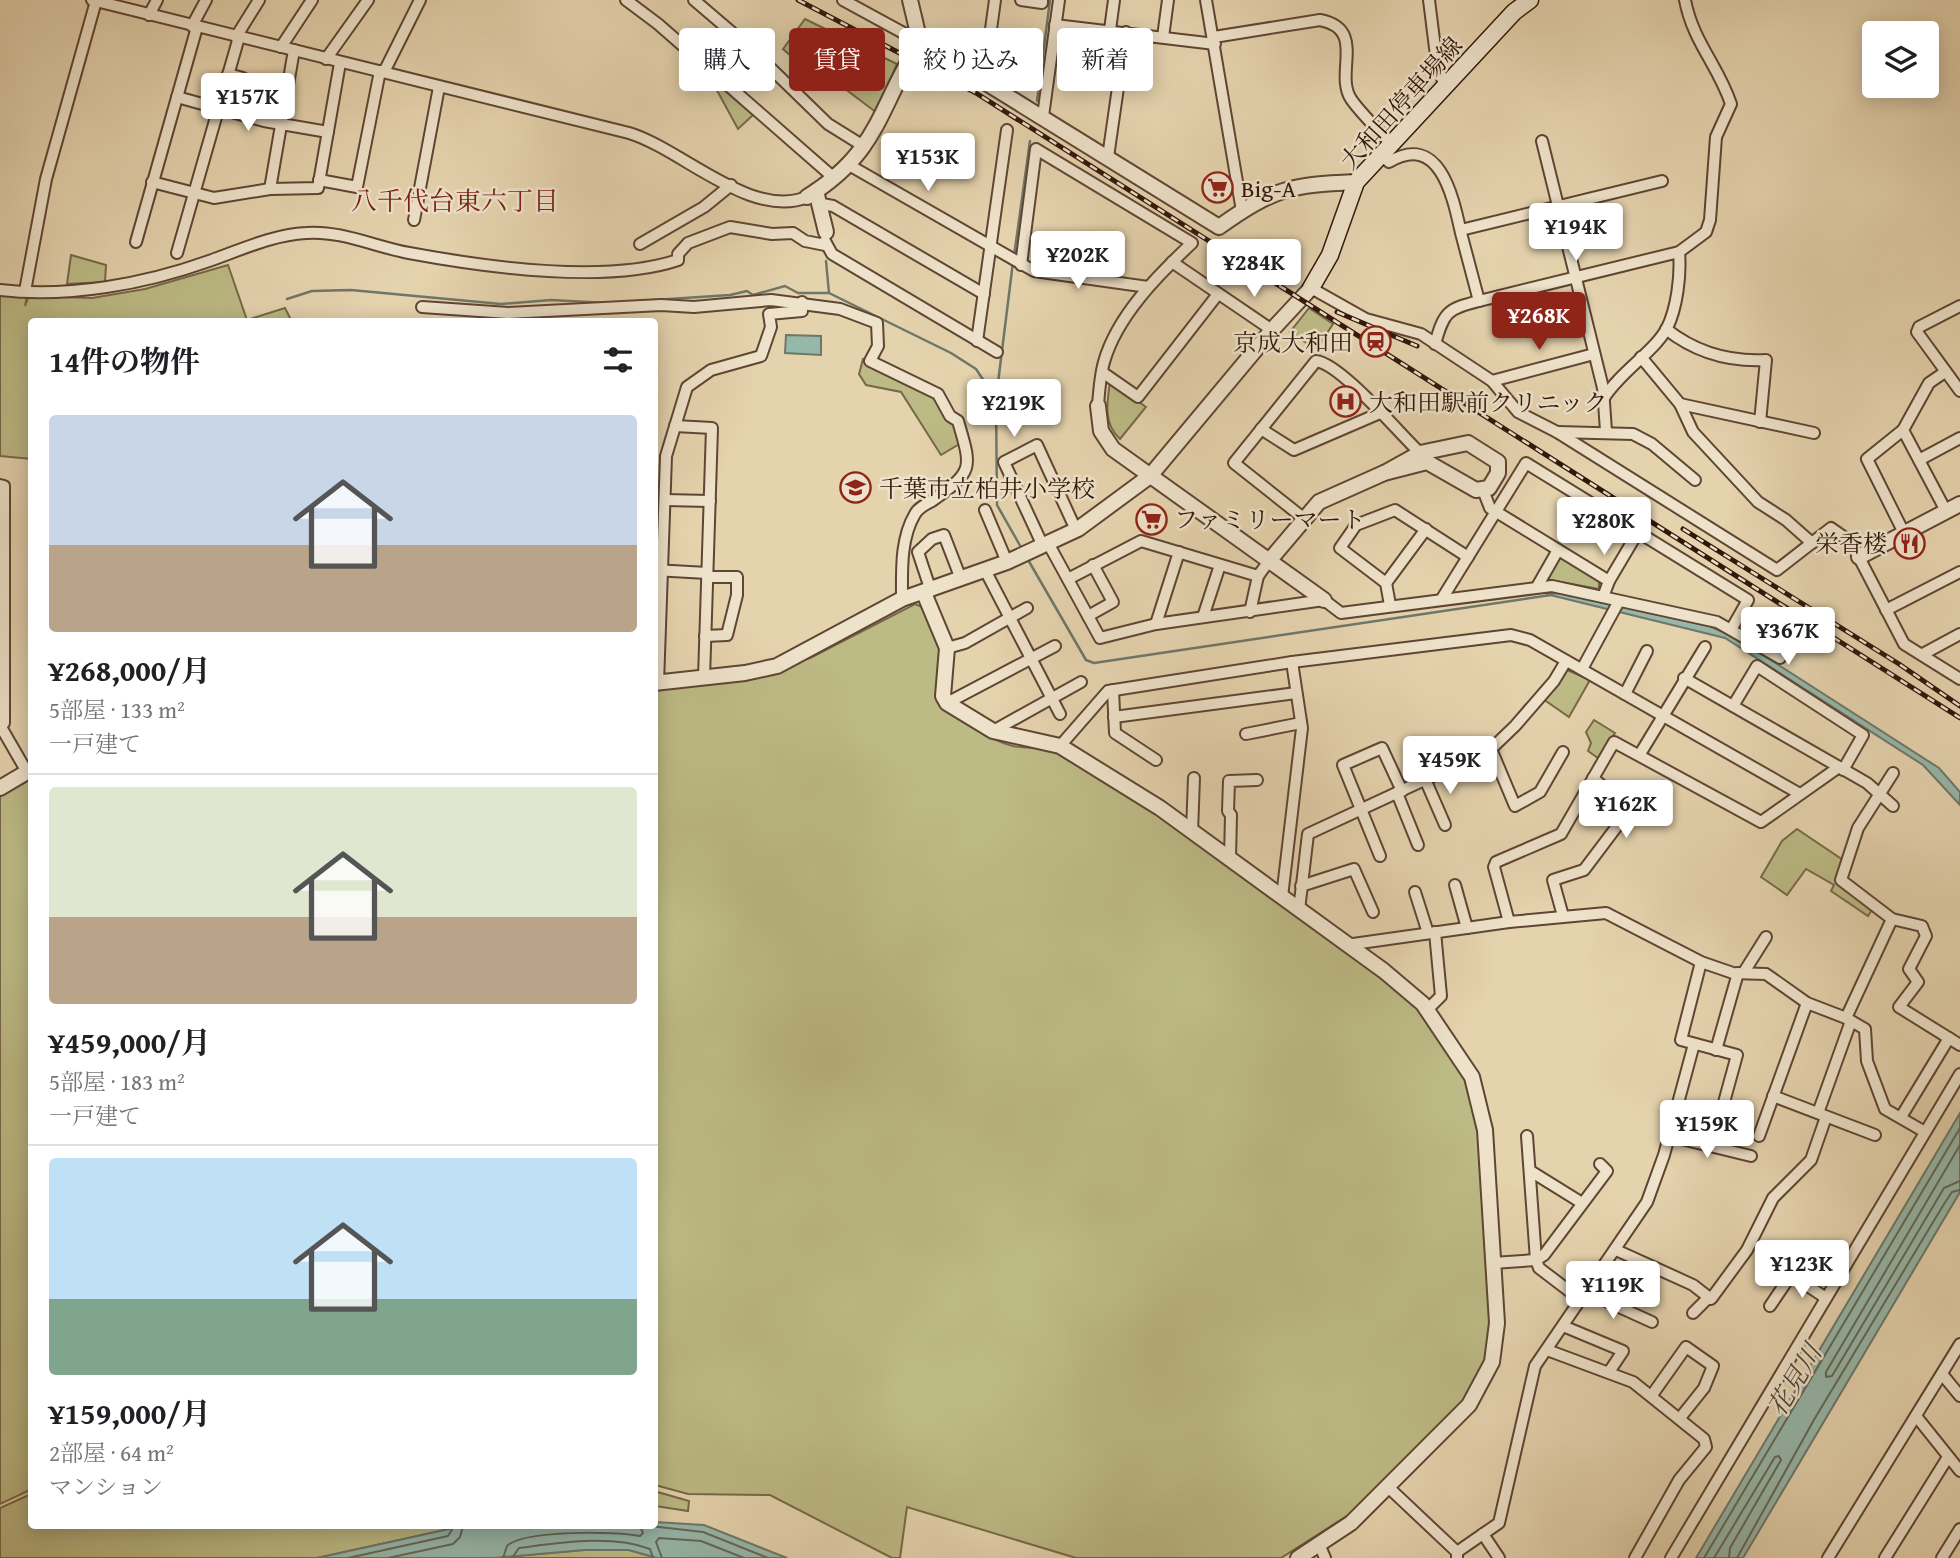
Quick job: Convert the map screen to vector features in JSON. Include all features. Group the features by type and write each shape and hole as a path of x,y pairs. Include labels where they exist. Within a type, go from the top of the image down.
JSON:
{"main road":[{"name":"大和田停車場線","path":"1311,289 1334,246 1356,182 1514,12 1530,0"}],"street":[{"path":"149,15 157,0"},
{"path":"136,242 195,26 206,0"},
{"path":"177,253 238,37 259,0"},
{"path":"281,47 312,0"},
{"path":"326,59 368,0"},
{"path":"319,180 357,187 382,72 420,0"},
{"path":"626,0 679,44"},
{"path":"694,0 727,28"},
{"path":"843,0 899,31"},
{"path":"910,0 917,28"},
{"path":"991,28 995,0"},
{"path":"1021,0 1042,3 1042,0"},
{"path":"1043,116 1059,0"},
{"path":"1110,28 1114,0"},
{"path":"1163,37 1168,0"},
{"path":"1206,0 1242,211"},
{"path":"1429,0 1437,64 1445,87"},
{"path":"1435,344 1448,311 1679,252 1706,232 1710,220 1716,137 1731,104 1722,78 1696,39 1685,0"},
{"path":"25,291 46,179 94,1 117,3 149,15 648,138 731,185 773,203 815,197 849,165 865,147 899,82"},
{"path":"1153,36 1214,41 1320,20 1341,28 1345,37 1349,96 1387,150 1389,162 1416,153 1435,165 1447,182 1479,301"},
{"path":"1055,25 1088,28"},
{"path":"270,189 294,50"},
{"path":"152,182 214,198 270,189 318,188 340,63"},
{"path":"775,73 828,124 865,147"},
{"path":"228,74 243,78"},
{"path":"414,220 439,87"},
{"path":"732,91 834,178"},
{"path":"1002,91 1219,227 1242,211 1289,187 1356,182"},
{"path":"1108,158 1118,91"},
{"path":"177,97 219,109 328,132"},
{"path":"977,341 1007,130"},
{"path":"1542,141 1604,398 1606,431"},
{"path":"1016,262 1036,149 1192,243 1149,287 1115,339 1102,372 1098,406 1101,431 1108,445 1341,613 1538,585 1717,622 1780,657"},
{"path":"849,165 1034,271 1149,287"},
{"path":"1461,230 1662,181"},
{"path":"640,244 704,207 731,185"},
{"path":"815,197 825,238 832,254 997,352"},
{"path":"815,197 984,293"},
{"path":"0,290 25,291 125,283 180,270 271,238 308,232 409,253 508,268 584,270 653,268 678,260 678,254 688,243 730,227 772,234 793,233 804,241 825,238"},
{"path":"1604,398 1616,379 1641,358 1667,329 1680,267 1679,252"},
{"path":"1172,262 1272,330"},
{"path":"658,683 777,666 902,599 928,592 1019,557 1076,530 1109,509 1150,476 1272,330 1311,289 1366,319 1417,333 1492,382 1518,412 1557,432 1777,570 1831,527 1851,542 1904,644 1960,679"},
{"path":"1102,372 1138,397 1218,294"},
{"path":"422,307 485,316 661,305 694,307 771,300 802,302 858,314 877,323 878,346 870,361 939,394 950,416 958,421 969,458 966,471 959,482 916,512 902,558 902,599"},
{"path":"705,636 727,635 737,595 737,577 658,570 666,456 687,387 696,378 711,370 761,355 771,327 769,314 802,311 802,302"},
{"path":"1960,306 1919,327 1917,332 1960,391"},
{"path":"1667,329 1682,342 1716,355 1735,360 1766,360 1760,422"},
{"path":"1492,382 1594,354"},
{"path":"1641,358 1680,404 1693,432 1758,502 1786,520 1812,543"},
{"path":"1303,517 1234,463 1318,360 1338,373 1420,453"},
{"path":"1904,533 1867,459 1903,430 1929,383 1945,372"},
{"path":"1680,404 1814,433"},
{"path":"1261,429 1294,450 1380,413"},
{"path":"675,426 712,428 704,678"},
{"path":"1903,430 1946,511"},
{"path":"1557,432 1606,431 1633,434 1652,444 1695,480"},
{"path":"1919,460 1960,438"},
{"path":"1250,612 1258,576 1303,517 1332,494 1384,473 1427,461 1476,490 1483,490 1492,485 1499,467 1494,458 1473,444 1465,443 1420,453 1384,473"},
{"path":"1076,530 1037,445 1004,462 1046,545 1100,638 1156,624 1324,600"},
{"path":"1443,597 1526,463 1748,600 1732,628"},
{"path":"0,485 4,486 4,723 1,727 28,768"},
{"path":"1483,490 1490,509 1609,581"},
{"path":"665,500 710,501"},
{"path":"1859,557 1960,504"},
{"path":"985,510 1019,557"},
{"path":"1390,606 1386,583 1340,548 1356,525 1395,510 1468,557"},
{"path":"1386,583 1426,529"},
{"path":"1603,597 1609,581 1638,532"},
{"path":"961,579 944,535 932,539 918,552 947,648 943,696 947,703 993,731 1060,746 1160,808 1384,971 1427,1010 1472,1077 1481,1108 1493,1264 1495,1342 1492,1362 1469,1405 1322,1551 1298,1558"},
{"path":"1068,579 1141,541 1258,576"},
{"path":"1538,585 1558,550"},
{"path":"1156,624 1179,552"},
{"path":"1088,616 1113,602 1093,565"},
{"path":"1203,617 1220,565"},
{"path":"985,570 1060,715"},
{"path":"1886,610 1960,572"},
{"path":"1582,669 1619,603"},
{"path":"947,648 965,643 1027,608"},
{"path":"1060,746 1108,691 1112,690 1292,663 1511,635 1530,640 1800,794"},
{"path":"1923,654 1960,635"},
{"path":"947,703 1055,646"},
{"path":"1640,754 1705,647"},
{"path":"1625,694 1647,651"},
{"path":"1298,910 1308,834 1490,749 1516,726 1554,681 1566,661"},
{"path":"1282,897 1301,723 1292,663"},
{"path":"1509,922 1494,867 1496,862 1561,834 1614,743 1640,754 1761,822 1841,768 1863,735 1757,666 1733,706"},
{"path":"1684,678 1841,768 1893,806"},
{"path":"993,731 1081,682"},
{"path":"1112,690 1115,733 1156,760"},
{"path":"1114,718 1297,693"},
{"path":"1247,734 1301,723"},
{"path":"1380,856 1342,765 1382,748 1418,845"},
{"path":"1490,749 1515,806 1540,792 1563,752"},
{"path":"0,788 28,771"},
{"path":"1893,773 1858,828 1841,880 1892,919 1922,926 1926,936 1909,969 1917,982 1899,1007 1960,1045"},
{"path":"1192,832 1194,778"},
{"path":"1563,916 1553,880 1584,870 1630,809 1593,778"},
{"path":"1425,779 1446,825"},
{"path":"1230,858 1231,815 1228,811 1228,781 1257,780"},
{"path":"1301,886 1354,869 1373,912"},
{"path":"1455,885 1467,928"},
{"path":"1415,892 1432,933 1441,996 1427,1010"},
{"path":"1346,945 1509,922 1606,913 1701,962 1741,973 1766,974 1807,1003 1865,1029 1867,1061 1885,1109 1926,1132"},
{"path":"1616,1250 1693,1285 1711,1299 1747,1250 1773,1198 1811,1160 1849,1020 1892,919"},
{"path":"1716,1050 1741,973 1766,937"},
{"path":"1701,962 1681,1040 1737,1055 1713,1146"},
{"path":"1759,1136 1807,1003"},
{"path":"1900,1117 1949,1038"},
{"path":"1387,1486 1457,1555 1499,1523 1535,1366 1647,1202 1669,1136 1694,1044"},
{"path":"1671,1558 1960,1074"},
{"path":"1773,1096 1875,1135"},
{"path":"1527,1136 1532,1172 1536,1260 1539,1268 1583,1296 1652,1322"},
{"path":"1669,1136 1751,1156"},
{"path":"1493,1264 1536,1260 1544,1255 1607,1171 1600,1164"},
{"path":"1532,1172 1582,1203"},
{"path":"1770,1306 1791,1275 1826,1298"},
{"path":"1693,1313 1708,1297"},
{"path":"1563,1326 1623,1351 1609,1372"},
{"path":"1828,1558 1960,1344"},
{"path":"1652,1395 1686,1347 1713,1366 1704,1388 1680,1418"},
{"path":"1547,1350 1609,1372 1652,1395 1704,1439 1706,1447 1679,1480 1635,1558"},
{"path":"1942,1374 1960,1396"},
{"path":"1916,1416 1960,1471"},
{"path":"1885,1558 1948,1457"},
{"path":"1942,1558 1960,1529"},
{"path":"1483,1534 1499,1558"}],"shaded area":[{"path":"805,19 823,28 798,28"},
{"path":"789,41 789,54 783,49"},
{"path":"885,58 897,64 877,113 848,91 885,91"},
{"path":"717,91 725,91 753,115 738,129"},
{"path":"71,255 106,265 105,282 67,284"},
{"path":"228,265 246,318 28,318 28,459 0,456 0,293 27,296 25,306 29,296 92,298 145,289"},
{"path":"285,308 290,318 253,318"},
{"path":"1309,308 1333,324 1318,347 1314,348 1290,332"},
{"path":"863,359 910,382 935,399 954,425 961,443 941,455 901,392 866,385 859,374"},
{"path":"1110,382 1146,407 1120,439 1109,420 1107,405"},
{"path":"1559,556 1599,581 1599,589 1545,579"},
{"path":"915,604 927,609 935,631 940,659 937,691 971,724 991,737 1013,746 1057,752 1157,812 1380,975 1419,1008 1465,1075 1477,1118 1491,1324 1486,1361 1476,1384 1453,1415 1350,1514 1281,1558 1076,1558 907,1507 900,1558 892,1558 770,1495 688,1494 658,1486 658,689 753,679 812,657"},
{"path":"1565,669 1590,680 1569,717 1543,699"},
{"path":"1594,720 1615,733 1598,758 1588,751 1591,743 1586,732"},
{"path":"28,781 28,1491 0,1504 0,796"},
{"path":"1797,829 1843,860 1837,882 1865,903 1871,911 1868,916 1831,891 1834,885 1806,869 1787,895 1761,877 1782,841"},
{"path":"658,1492 689,1501 688,1511 658,1506"},
{"path":"28,1495 28,1529 449,1529 317,1558 0,1558 0,1508"},
{"path":"584,1550 629,1550 657,1558 494,1558"}],"water":[{"path":"786,335 821,336 821,355 785,353"},
{"path":"1562,593 1709,626 1735,637 1939,768 1960,792 1960,805 1923,765 1725,638 1546,594"},
{"path":"1960,1113 1960,1192 1743,1558 1696,1558"},
{"path":"658,1522 704,1525 787,1558 657,1558 629,1550 584,1550 494,1558 317,1558 449,1529 658,1529"}],"waterway":[{"path":"1037,101 1050,0"},
{"path":"1014,256 1030,141"},
{"path":"826,261 829,293"},
{"path":"1013,262 996,399 997,505 1022,549"},
{"path":"638,301 730,295 747,291 753,295 785,286 798,293 829,293 951,353 976,369 996,399"},
{"path":"287,299 312,291 351,290 501,304 551,300 607,303"},
{"path":"1027,558 1086,660 1094,663 1551,595"}],"railway":[{"path":"798,0 976,93 1960,718"},
{"path":"1337,312 1417,346"},
{"path":"1683,529 1899,664 1960,706"}],"place":[{"name":"Big-A","path":"1218,188"},
{"name":"京成大和田","path":"1376,342"},
{"name":"大和田駅前クリニック","path":"1346,402"},
{"name":"千葉市立柏井小学校","path":"856,488"},
{"name":"ファミリーマート","path":"1151,519"},
{"name":"栄香楼","path":"1910,543"}],"district":[{"name":"八千代台東六丁目","path":"455,200"}],"water label":[{"name":"花見川","path":"1794,1380"}]}
